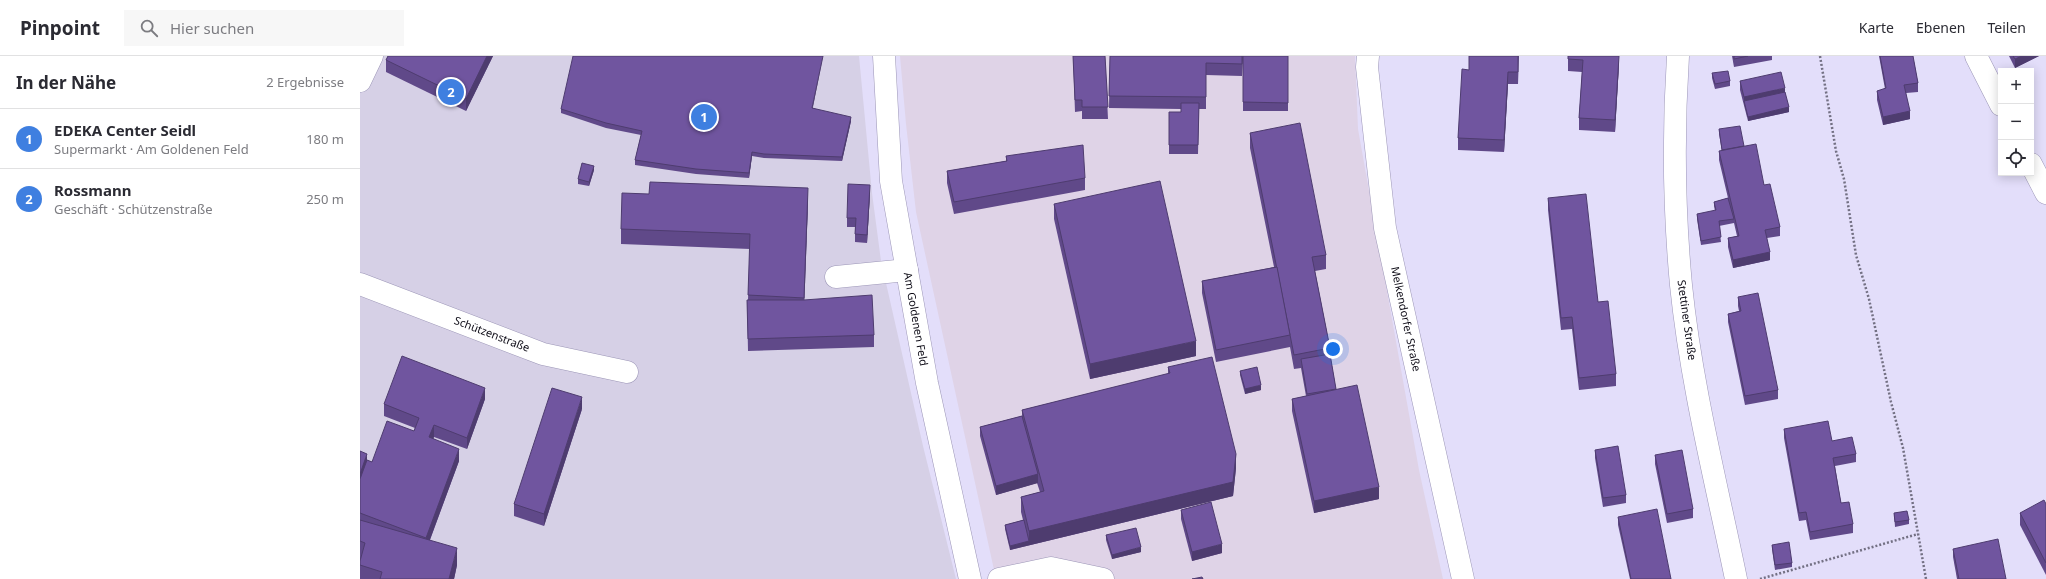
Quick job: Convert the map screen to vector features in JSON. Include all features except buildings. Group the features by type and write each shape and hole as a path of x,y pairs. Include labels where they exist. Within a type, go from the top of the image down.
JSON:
{"street":[{"path":"360,81 372,56"},
{"name":"Am Goldenen Feld","path":"884,56 891,181 928,383 970,579"},
{"name":"Melkendorfer Straße","path":"1368,56 1367,67 1385,228 1463,579"},
{"name":"Stettiner Straße","path":"1678,56 1676,198 1681,286 1695,383 1736,579"},
{"path":"1976,56 2000,104"},
{"path":"2034,170 2046,193"},
{"path":"836,276 907,270"},
{"name":"Schützenstraße","path":"360,284 543,354 627,372"},
{"path":"998,579 1051,568 1103,579"}],"path":[{"path":"1820,56 1836,151 1844,179 1856,255 1868,299 1903,448 1926,579"},
{"path":"1760,579 1918,534"}],"shaded area":[{"path":"360,56 859,56 872,193 881,261 923,446 956,579 360,579"},
{"path":"900,56 1355,56 1358,129 1419,470 1443,579 996,579 916,212"}],"place":[{"name":"Rossmann","path":"451,92"},
{"name":"EDEKA Center Seidl","path":"704,117"}]}
